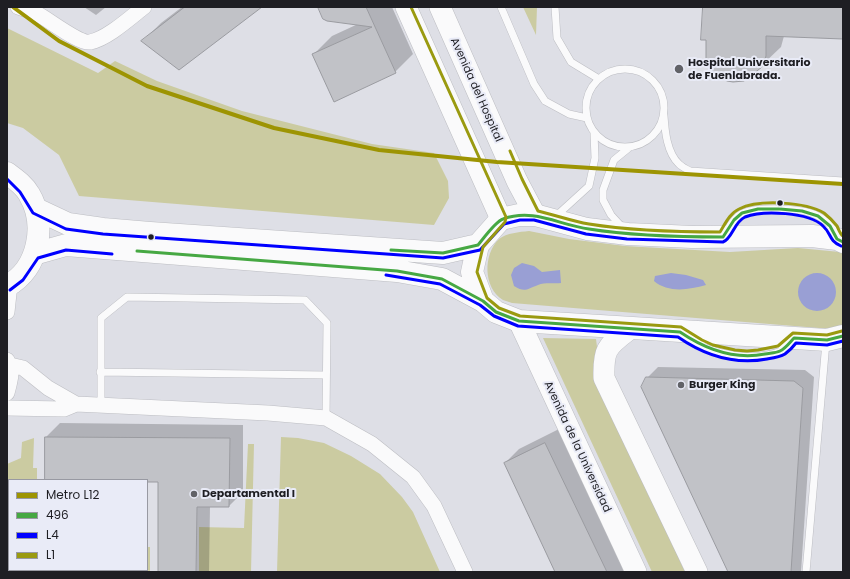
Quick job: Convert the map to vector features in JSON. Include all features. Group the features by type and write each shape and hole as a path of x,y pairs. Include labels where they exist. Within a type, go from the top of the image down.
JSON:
{"main road":[{"path":"406,7 501,219"},
{"name":"Avenida del Hospital","path":"440,7 517,181 544,217"},
{"path":"7,173 18,181 29,194 36,209 39,232 34,254 28,266 20,276 8,285"},
{"path":"36,209 68,224 103,230 443,253 478,245"},
{"path":"483,301 472,272 478,245 501,219 519,215 544,217 587,229 628,234 692,237 812,236 840,240"},
{"path":"34,254 66,245 397,271 442,279 483,301 496,312 519,321 680,332 794,338 835,338"},
{"name":"Avenida de la Universidad","path":"519,321 636,572"},
{"path":"631,328 609,345 603,361 604,378 696,572"}],"street":[{"path":"18,7 36,13 79,40 89,42 102,37 121,25 144,7"},
{"path":"7,312 8,285"},
{"path":"7,393 12,374 9,362"},
{"path":"9,362 23,368 48,388 76,404 268,413 326,418 372,444 413,477 434,506 465,572"},
{"path":"7,408 64,409 76,404"}],"lane":[{"path":"500,7 534,84 545,101 569,114 587,118"},
{"path":"555,7 557,38 571,62 599,79"},
{"path":"544,217 589,186 595,158 594,133 587,118 586,104 590,90 599,79 613,71 628,69 644,74 656,84 663,98 665,130 672,154 679,163 690,171 843,181"},
{"path":"628,234 611,215 604,200 603,190 614,160 630,147 646,141 657,130 664,114"},
{"path":"594,133 605,141 617,146 630,147"},
{"path":"101,406 101,318 128,297 305,300 327,323 326,418"},
{"path":"806,571 835,338"},
{"path":"100,372 326,376"}],"green space":[{"path":"523,7 537,7 536,35"},
{"path":"7,28 98,73 115,61 157,81 242,111 372,144 434,153 448,181 449,198 434,225 79,196 59,155 23,128 7,123"},
{"path":"529,231 569,239 625,246 730,252 798,248 840,252 843,253 843,326 831,329 512,303 503,300 496,295 492,288 488,271 490,253 494,245 502,237 517,232"},
{"path":"543,338 596,339 602,387 685,572 652,572"},
{"path":"281,437 298,438 324,443 351,456 380,474 402,497 413,512 440,572 277,572"},
{"path":"34,438 33,468 37,468 37,479 8,479 8,571 148,571 148,547 150,547 150,572 7,572 7,464 21,458 22,442"},
{"path":"248,444 254,444 251,572 199,572 199,527 244,528"}],"water":[{"path":"522,263 534,266 542,272 560,270 561,283 541,284 526,290 514,286 511,275 514,268"},
{"path":"671,273 686,275 703,280 706,285 685,289 672,289 660,285 654,281 655,276"},
{"path":"813,273 821,273 831,278 835,285 835,299 831,306 821,311 813,311 803,306 801,303 798,296 798,288 803,278 806,276"}],"building":[{"path":"185,7 262,7 179,70 141,41"},
{"path":"318,7 366,7 396,73 334,102 312,54 372,27 327,21 323,19"},
{"path":"703,7 843,7 843,39 766,36 766,56 762,67 744,81 727,81 711,69 706,59 706,40 701,40"},
{"path":"646,377 794,381 803,388 791,572 728,572 641,387"},
{"name":"Departamental I","path":"45,437 230,438 229,507 197,507 196,572 158,572 158,482 148,482 148,479 45,479"},
{"path":"545,443 607,572 555,572 504,463"}],"metro line":[{"name":"L12","path":"13,7 59,41 147,86 274,128 379,150 497,162 843,184"}],"transit line":[{"name":"L1","path":"411,7 506,217 505,222 483,247 477,272 487,298 499,308 520,316 681,327 713,345 747,351 778,346 793,333 827,335 842,331"},
{"name":"L1","path":"510,151 538,211 576,221 638,230 720,232 730,216 739,209 758,204 782,203 806,206 824,213 837,226 843,236"},
{"name":"L4","path":"7,179 20,192 33,213 66,229 103,234 443,258 480,250 504,224 520,220 534,220 586,234 627,239 723,242 729,238 741,219 763,213 774,213 797,215 816,221 823,226 832,239 841,246"},
{"name":"496","path":"723,237 734,220 742,213 758,209 780,209 802,211 818,216 830,226 837,239 843,242"},
{"name":"496","path":"478,245 500,220 525,215 546,218 578,227 639,235 723,237"},
{"name":"496","path":"391,250 443,253 478,245"},
{"name":"L4","path":"10,290 23,280 38,258 66,250 112,254"},
{"name":"496","path":"137,251 397,271 442,279 483,301 496,312 519,321 680,332 710,348 731,354 753,355 777,352 784,348 794,338 827,340 843,336"},
{"name":"L4","path":"386,275 440,284 480,305 494,316 518,326 678,337 698,349 720,357 743,361 755,361 781,356 791,349 796,343 827,345 843,341"}],"place":[{"name":"Hospital Universitario de Fuenlabrada.","path":"679,69"},
{"name":"Burger King","path":"681,385"},
{"name":"Departamental I","path":"194,494"}]}
